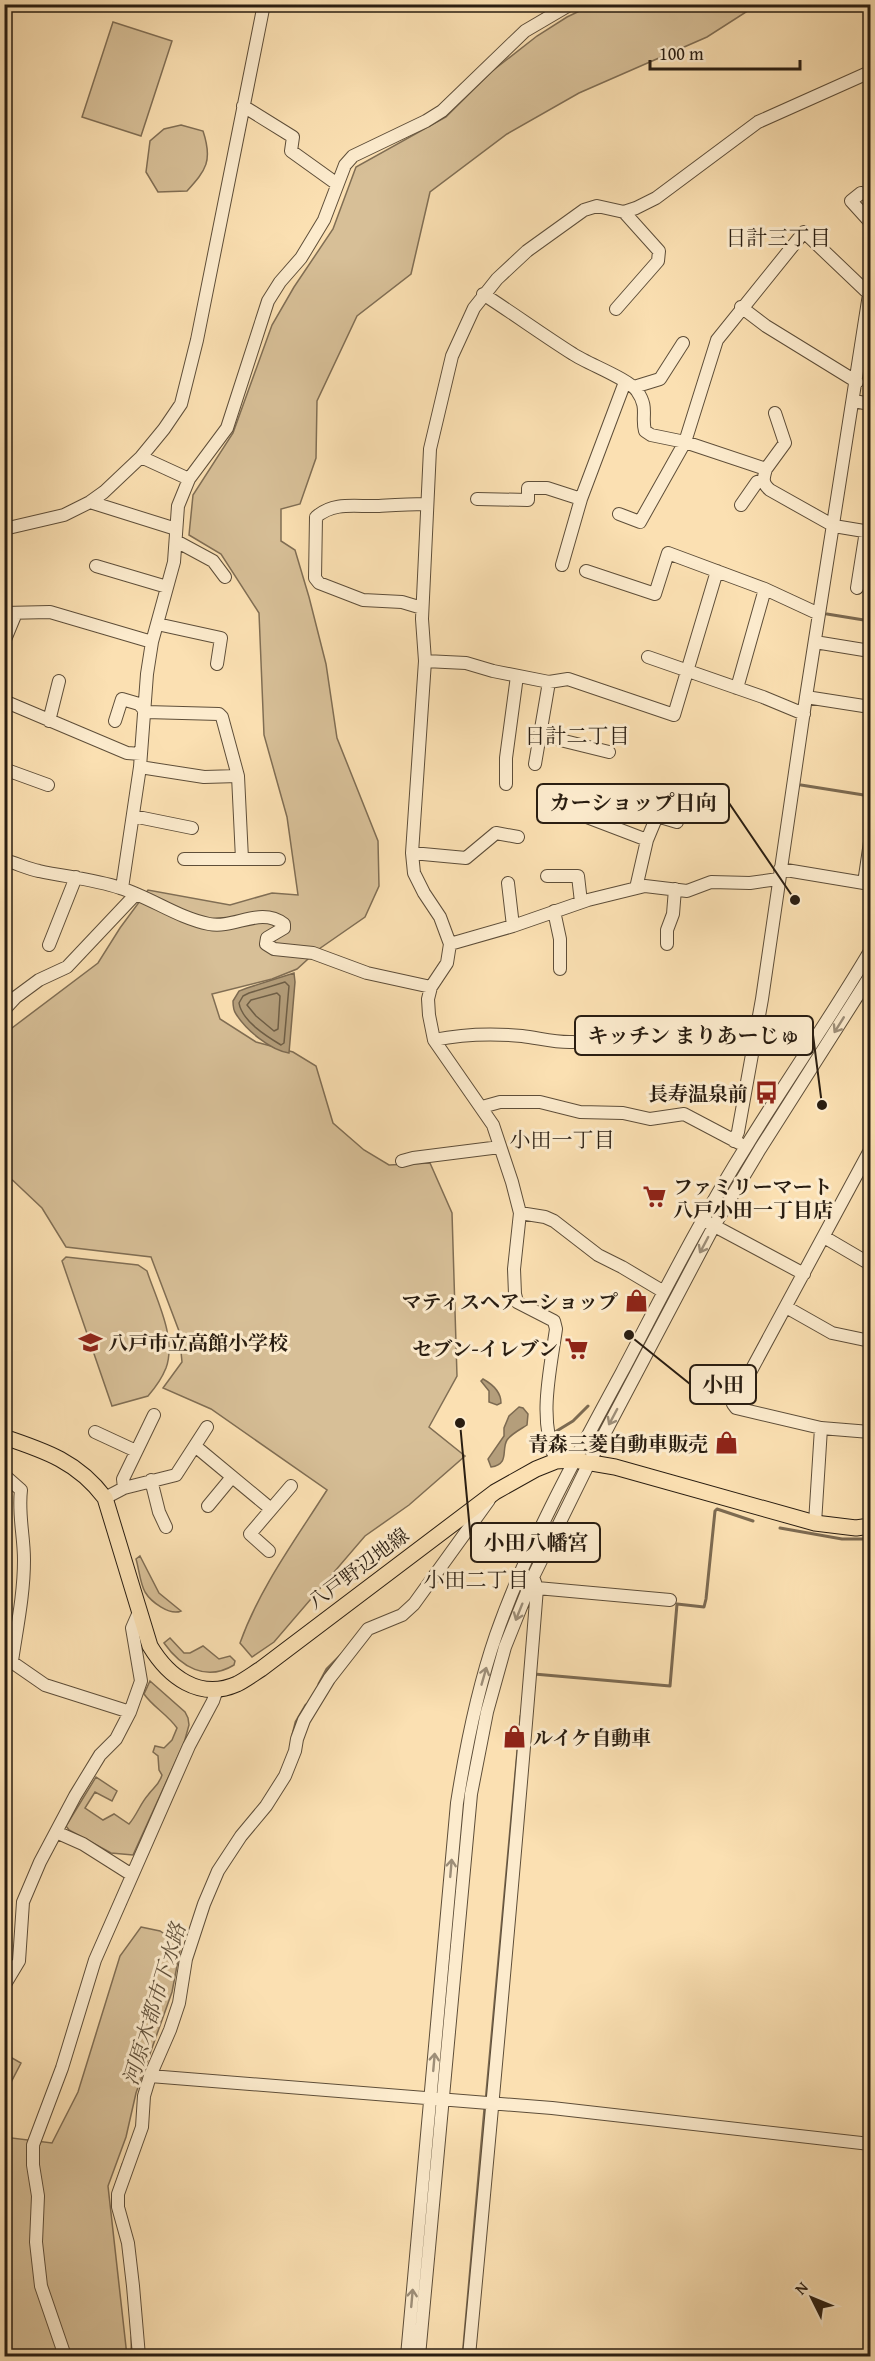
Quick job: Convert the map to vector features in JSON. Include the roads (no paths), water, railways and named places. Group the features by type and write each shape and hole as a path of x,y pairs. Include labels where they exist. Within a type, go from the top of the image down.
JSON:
{"main road":[{"path":"4,1437 68,1462 93,1482 105,1498 121,1544 150,1646 161,1664 178,1679 198,1688 217,1689"},
{"name":"八戸野辺地線","path":"217,1689 235,1684 261,1669 495,1492 536,1469 556,1461 582,1461 615,1467 815,1523 856,1528 870,1526"}],"street":[{"path":"4,529 64,515 90,502 141,457 174,416 186,391 264,4"},
{"path":"122,888 141,760 147,674 152,642 174,562 178,506 189,479 227,428 245,369 264,321 268,301 280,282 301,258 324,220 345,165 353,156 442,111 525,31 571,4"},
{"path":"542,6 552,14"},
{"path":"624,212 656,198 758,122 870,72"},
{"path":"243,106 293,137 291,151 337,184"},
{"path":"861,193 851,201 870,222"},
{"path":"556,1461 547,1435 546,1415 556,1329 554,1321 517,1302 514,1294 514,1269 520,1214 512,1182 493,1125 434,1040 429,1016 431,987 447,963 450,944 440,917 414,873 412,854 425,661 422,608 426,504 430,449 442,390 452,356 465,325 483,294 527,251 584,210 597,206 624,212 659,251 660,256 616,309"},
{"path":"619,514 640,522 685,442 717,340 741,307 804,232 870,291 868,327 819,614 762,999 738,1132 734,1141"},
{"path":"483,294 575,355 629,385 644,407 643,424 645,431 651,435 685,442 764,474"},
{"path":"741,307 766,326 857,382"},
{"path":"629,385 660,379 683,343"},
{"path":"562,565 581,499 629,385"},
{"path":"854,401 870,404"},
{"path":"741,506 785,443 775,413"},
{"path":"141,457 189,479"},
{"path":"764,474 764,484 770,490 834,526 868,532 857,588"},
{"path":"477,499 528,500 528,488 547,488 581,499"},
{"path":"90,502 176,535 213,561 225,577"},
{"path":"422,608 402,602 363,600 320,583 315,578 315,540 316,517 328,509 346,504 379,506 426,504"},
{"path":"586,571 655,594 669,553 765,589 819,614"},
{"path":"96,566 167,587"},
{"path":"425,661 466,663 549,682 568,679 674,715 717,571"},
{"path":"737,688 765,589"},
{"path":"4,642 10,613 50,612 152,642"},
{"path":"157,624 221,638 217,664"},
{"path":"815,642 870,651"},
{"path":"648,657 804,714"},
{"path":"506,784 506,758 517,676"},
{"path":"49,721 59,681"},
{"path":"535,764 549,682"},
{"path":"806,697 870,707"},
{"path":"115,721 122,699 140,704 146,712"},
{"path":"5,703 141,760 204,777 238,776"},
{"path":"146,712 219,714 222,717 238,776 242,859"},
{"path":"540,735 609,752"},
{"path":"4,770 48,785"},
{"path":"133,816 192,828"},
{"path":"584,816 647,840"},
{"path":"636,888 647,840 657,816 677,822"},
{"path":"412,854 466,858 496,833 518,837"},
{"path":"450,944 513,926 581,902 645,886 687,891 711,882 750,883 779,874 867,884 870,842"},
{"path":"184,859 279,859"},
{"path":"4,860 38,871 122,888 209,924 231,924 250,917 266,916 284,924 284,928 267,938 266,944 274,950 313,953 367,973 431,987"},
{"path":"548,876 578,876 581,902"},
{"path":"49,945 76,877"},
{"path":"508,883 513,926"},
{"path":"666,944 667,930 673,914 675,890"},
{"path":"4,1010 16,997 39,980 68,967 135,895"},
{"path":"554,911 560,939 560,969"},
{"path":"419,2356 455,1826 465,1754 483,1677 496,1636 517,1581 709,1222 746,1146 867,962 870,951"},
{"path":"407,2356 471,1794 487,1712 505,1647 535,1582 582,1461 664,1292 760,1149 870,976 867,962"},
{"path":"434,1040 465,1034 525,1036 573,1042"},
{"path":"482,1107 500,1102 540,1102 580,1112 623,1113 650,1119 684,1114 746,1146"},
{"path":"402,1161 501,1147"},
{"path":"870,1150 866,1170 824,1237 733,1404 736,1408 821,1428 870,1432"},
{"path":"520,1214 554,1221 598,1256 622,1267 664,1292"},
{"path":"709,1222 804,1274"},
{"path":"824,1237 870,1264"},
{"path":"786,1307 832,1333 870,1341"},
{"path":"124,1488 123,1479 153,1415"},
{"path":"105,1498 124,1488 176,1475 207,1427"},
{"path":"815,1523 821,1428"},
{"path":"95,1432 136,1451"},
{"path":"195,1446 271,1509"},
{"path":"4,1475 21,1490 19,1509 24,1560 22,1606 8,1659 45,1685 130,1712"},
{"path":"208,1506 232,1477"},
{"path":"151,1480 159,1512 166,1527"},
{"path":"269,1551 250,1534 291,1486"},
{"path":"139,2356 134,2286 128,2243 118,2207 118,2194 142,2127 144,2096 150,2076 178,2003 190,1943 218,1871 285,1776 296,1751 297,1738 304,1720 335,1670 368,1629 402,1615 424,1593 495,1492"},
{"path":"535,1582 670,1600"},
{"path":"469,2356 493,2105 535,1582"},
{"path":"4,1986 19,1961 23,1902 56,1832 100,1755 116,1739 130,1712 141,1681 132,1628 139,1612"},
{"path":"65,2356 41,2286 36,2242 39,2196 33,2164 33,2145 62,2068 95,1960 189,1746 217,1689"},
{"path":"56,1832 83,1844 132,1875"},
{"path":"150,2076 552,2108 870,2144"}],"water":[{"path":"294,973 289,1053 274,1048 252,1033 235,1012 233,1001 239,991"},
{"path":"483,1379 495,1389 501,1403 497,1405 489,1402 489,1391 481,1381"},
{"path":"519,1407 528,1414 527,1425 507,1440 503,1460 491,1467 488,1459 504,1436 504,1428 509,1416"}],"waterway":[{"name":"河原木都市下水路","path":"827,614 870,621"},
{"name":"河原木都市下水路","path":"801,785 870,796"},
{"name":"河原木都市下水路","path":"554,1435 588,1406"},
{"path":"534,1674 670,1686 677,1604 704,1607 715,1511 717,1509 753,1521"},
{"path":"780,1528 842,1539 870,1539"},
{"name":"河原木都市下水路","path":"319,1684 327,1669 344,1652"},
{"name":"河原木都市下水路","path":"293,1734 296,1722 306,1705"},
{"path":"486,2101 521,1716"},
{"path":"463,2356 485,2107"},
{"name":"河原木都市下水路","path":"114,2191 123,2164"},
{"name":"河原木都市下水路","path":"132,2337 132,2356"}],"place":[{"name":"カーショップ日向","path":"795,900"},
{"name":"長寿温泉前","path":"766,1093"},
{"name":"キッチン まりあーじゅ","path":"822,1105"},
{"name":"ファミリーマート 八戸小田一丁目店","path":"655,1197"},
{"name":"マティスヘアーショップ","path":"636,1301"},
{"name":"小田","path":"629,1335"},
{"name":"八戸市立高館小学校","path":"90,1342"},
{"name":"セブン-イレブン","path":"576,1348"},
{"name":"小田八幡宮","path":"460,1423"},
{"name":"青森三菱自動車販売","path":"726,1443"},
{"name":"ルイケ自動車","path":"515,1737"}],"district":[{"name":"日計三丁目","path":"778,237"},
{"name":"日計二丁目","path":"577,735"},
{"name":"小田一丁目","path":"562,1139"},
{"name":"小田二丁目","path":"476,1579"}]}
